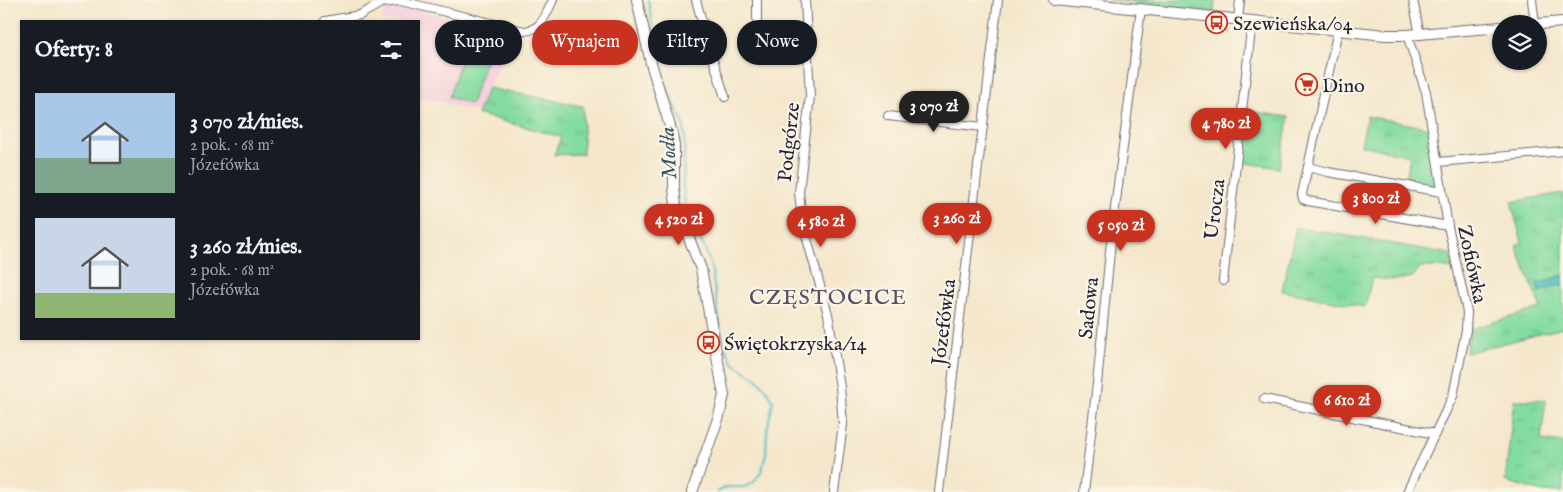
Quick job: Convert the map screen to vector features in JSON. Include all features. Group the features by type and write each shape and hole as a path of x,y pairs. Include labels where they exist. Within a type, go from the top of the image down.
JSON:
{"street":[{"path":"330,20 360,14 381,2 401,1 530,31 540,26 553,0"},
{"path":"637,0 651,63 672,132 676,205 701,269 724,395 719,416 692,492"},
{"path":"696,0 725,97"},
{"path":"757,0 757,20"},
{"name":"Podgórze","path":"805,0 810,96 798,192 802,221 828,314 840,387 843,424 834,492"},
{"name":"Józefówka","path":"939,492 998,0"},
{"path":"1054,0 1385,35 1492,28"},
{"path":"1238,20 1240,0"},
{"path":"1413,0 1420,34"},
{"path":"1532,0 1535,15"},
{"name":"Sadowa","path":"1084,492 1112,230 1141,9"},
{"name":"Urocza","path":"1222,281 1252,21"},
{"path":"1547,23 1563,22"},
{"path":"1338,30 1302,196 1304,200 1448,226"},
{"name":"Zofiówka","path":"1407,35 1426,92 1448,226 1467,312 1466,330 1453,396 1407,492"},
{"path":"888,116 983,127"},
{"path":"1438,162 1563,151"},
{"path":"1308,167 1442,192"},
{"path":"1264,399 1435,434"}],"shaded area":[{"path":"395,3 457,20 435,20 435,65 498,65 477,112 420,96 420,20 382,20 385,9"}],"green space":[{"path":"1107,0 1215,0 1214,12"},
{"path":"459,65 484,65 471,104 449,97"},
{"path":"488,88 583,106 583,154 554,155 561,137 477,114"},
{"path":"1246,111 1289,117 1279,168 1240,162"},
{"path":"1367,116 1429,128 1440,189 1405,186 1410,156 1361,145"},
{"path":"1563,193 1563,328 1466,353 1470,329 1541,308 1516,246 1522,242 1511,202"},
{"path":"1296,227 1451,254 1453,269 1420,267 1413,277 1395,280 1372,278 1365,307 1282,291"},
{"path":"1514,400 1546,400 1541,440 1563,443 1563,492 1543,492 1505,481"}],"water":[{"path":"1563,275 1563,284 1539,292 1537,284"}],"waterway":[{"name":"Modła","path":"648,0 662,78 683,122 685,136 683,184 685,206 711,265 723,344 733,363 757,379 773,401 767,431 766,455 761,472 754,482 749,485 744,487 728,487 717,492"}],"place":[{"name":"Szewieńska/04","path":"1217,23"},
{"name":"Dino","path":"1306,85"},
{"name":"Świętokrzyska/14","path":"708,343"}],"district":[{"name":"CZĘSTOCICE","path":"828,296"}]}
